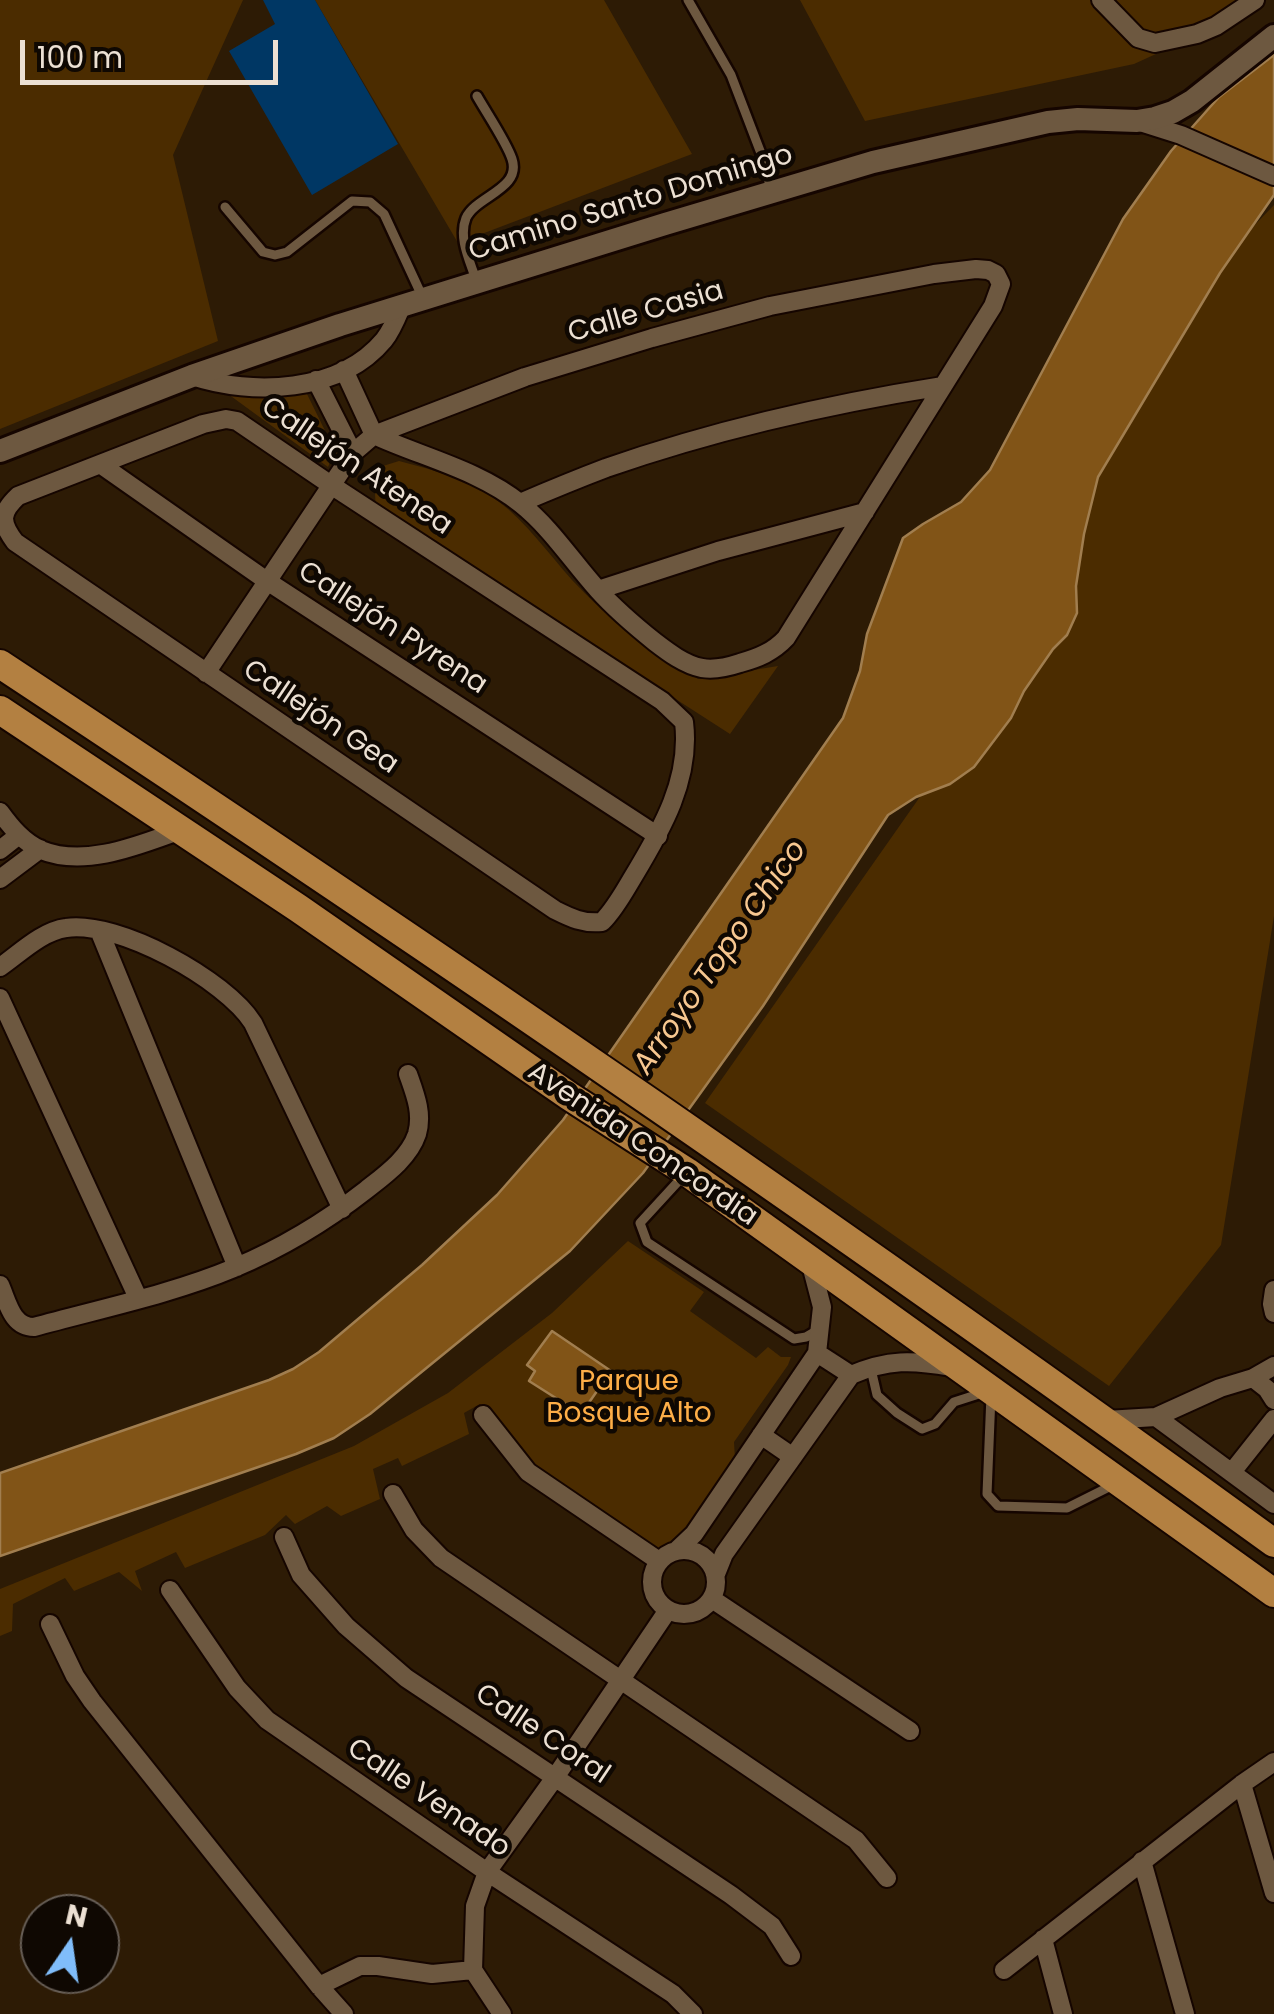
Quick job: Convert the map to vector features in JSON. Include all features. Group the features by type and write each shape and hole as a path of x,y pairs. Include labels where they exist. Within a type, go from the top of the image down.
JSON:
{"main road":[{"name":"Avenida Concordia","path":"0,664 314,871 706,1139 1274,1543"},
{"name":"Avenida Concordia","path":"0,710 408,982 568,1096 687,1172 1274,1593"}],"street":[{"path":"1101,0 1138,38 1154,43 1216,26 1255,0"},
{"name":"Camino Santo Domingo","path":"0,451 192,376 413,302 873,162 1048,122 1137,121 1173,112 1274,36"},
{"path":"1137,121 1181,135 1274,176"},
{"name":"Calle Casia","path":"206,673 352,453 374,435 525,376 770,306 934,274 988,270 1002,284 993,306 944,386"},
{"path":"192,376 246,388 283,387 316,380 362,360 386,339 413,302"},
{"path":"344,370 374,435 477,478 520,503 625,617 684,661 714,669 776,650 798,622 944,386"},
{"path":"316,380 352,453"},
{"path":"520,503 604,469 689,442 833,405 944,386"},
{"name":"Callejón Atenea","path":"15,542 4,530 2,514 18,496 203,424 226,418 237,421 662,700 684,722 685,755 673,804 658,836"},
{"name":"Callejón Pyrena","path":"100,464 267,580 658,836"},
{"path":"598,590 718,551 865,512"},
{"name":"Callejón Gea","path":"15,542 574,920 602,922 616,906 658,836"},
{"path":"0,812 19,835 40,849 61,855 101,854 181,830"},
{"path":"0,850 19,835"},
{"path":"0,879 40,849"},
{"path":"0,967 52,932 76,927 100,930 138,941 196,973 240,1004 253,1023 342,1209"},
{"path":"100,930 237,1267"},
{"path":"0,998 138,1298"},
{"path":"0,1285 14,1319 20,1325 34,1327 206,1279 290,1241 342,1209 403,1158 416,1138 420,1116 408,1074"},
{"path":"483,1415 528,1472 668,1556 686,1550 705,1557 717,1583 712,1600 692,1614 668,1610 659,1603 653,1593 654,1571 668,1556 694,1534 817,1352 822,1307 810,1260"},
{"path":"1274,1290 1274,1313"},
{"path":"817,1352 852,1375"},
{"path":"716,1574 724,1554 852,1375 871,1366 911,1360 962,1369"},
{"path":"1105,1420 1156,1416 1274,1366"},
{"path":"1253,1378 1267,1388 1274,1400"},
{"path":"1156,1416 1274,1504"},
{"path":"1232,1472 1274,1419"},
{"path":"761,1435 793,1457"},
{"path":"393,1494 414,1530 441,1558 856,1840 887,1878"},
{"name":"Calle Coral","path":"284,1537 301,1575 346,1626 406,1678 732,1895 772,1926 792,1956"},
{"name":"Calle Venado","path":"170,1590 237,1688 267,1720 486,1872 673,1994 693,2014"},
{"path":"712,1600 910,1731"},
{"path":"502,2014 473,1970 475,1906 486,1872 668,1610"},
{"path":"50,1624 92,1701 344,2014"},
{"path":"1004,1970 1274,1762"},
{"path":"1242,1784 1274,1893"},
{"path":"1142,1862 1185,2014"},
{"path":"1043,1938 1064,2014"},
{"path":"319,1986 360,1966 432,1974 473,1970"}],"lane":[{"path":"688,0 731,75 772,192"},
{"path":"476,96 513,161 512,174 502,188 467,216 464,233 477,282"},
{"path":"225,206 263,252 275,256 287,252 352,200 370,202 384,214 413,302"},
{"path":"687,1172 640,1223 647,1242 794,1339 821,1329"},
{"path":"871,1366 877,1394 922,1429 935,1424 954,1402 991,1390 988,1494 998,1506 1067,1508 1121,1482"}],"green space":[{"path":"0,0 243,0 173,155 218,341 0,429"},
{"path":"315,0 604,0 692,154 458,243"},
{"path":"800,0 1261,0 1248,12 1134,64 865,121"},
{"path":"1274,205 1274,916 1221,1245 1109,1386 705,1103 983,707 976,649 1190,292"},
{"path":"228,394 307,394 335,451 328,467"},
{"path":"399,461 463,481 498,501 600,608 647,646 698,679 778,666 730,734 376,506 380,471 383,466"},
{"name":"Parque Bosque Alto","path":"628,1241 704,1292 690,1311 756,1358 768,1347 781,1357 791,1357 734,1442 735,1459 672,1546 660,1549 647,1545 534,1464 498,1426 492,1412 480,1404 464,1413 469,1434 402,1466 398,1458 373,1469 380,1499 341,1516 327,1506 295,1524 286,1515 265,1535 185,1568 176,1552 135,1571 142,1591 119,1572 74,1591 65,1578 13,1604 12,1631 0,1636 0,1589 354,1446 448,1393 552,1313"}],"water":[{"name":"Arroyo Topo Chico","path":"1274,55 1274,195 1220,273 1098,477 1084,534 1076,586 1077,613 1067,635 1053,649 1011,718 974,767 950,784 916,797 888,815 763,1006 643,1173 570,1251 370,1414 334,1438 0,1556 0,1473 293,1369 319,1352 422,1265 497,1195 563,1120 843,718 860,671 867,634 903,538 961,502 990,470 1123,219 1171,151 1219,97"},
{"path":"552,1331 611,1371 581,1414 529,1381 535,1371 527,1365"}],"building":[{"path":"263,0 315,0 398,144 312,195 229,51 275,24"}]}
